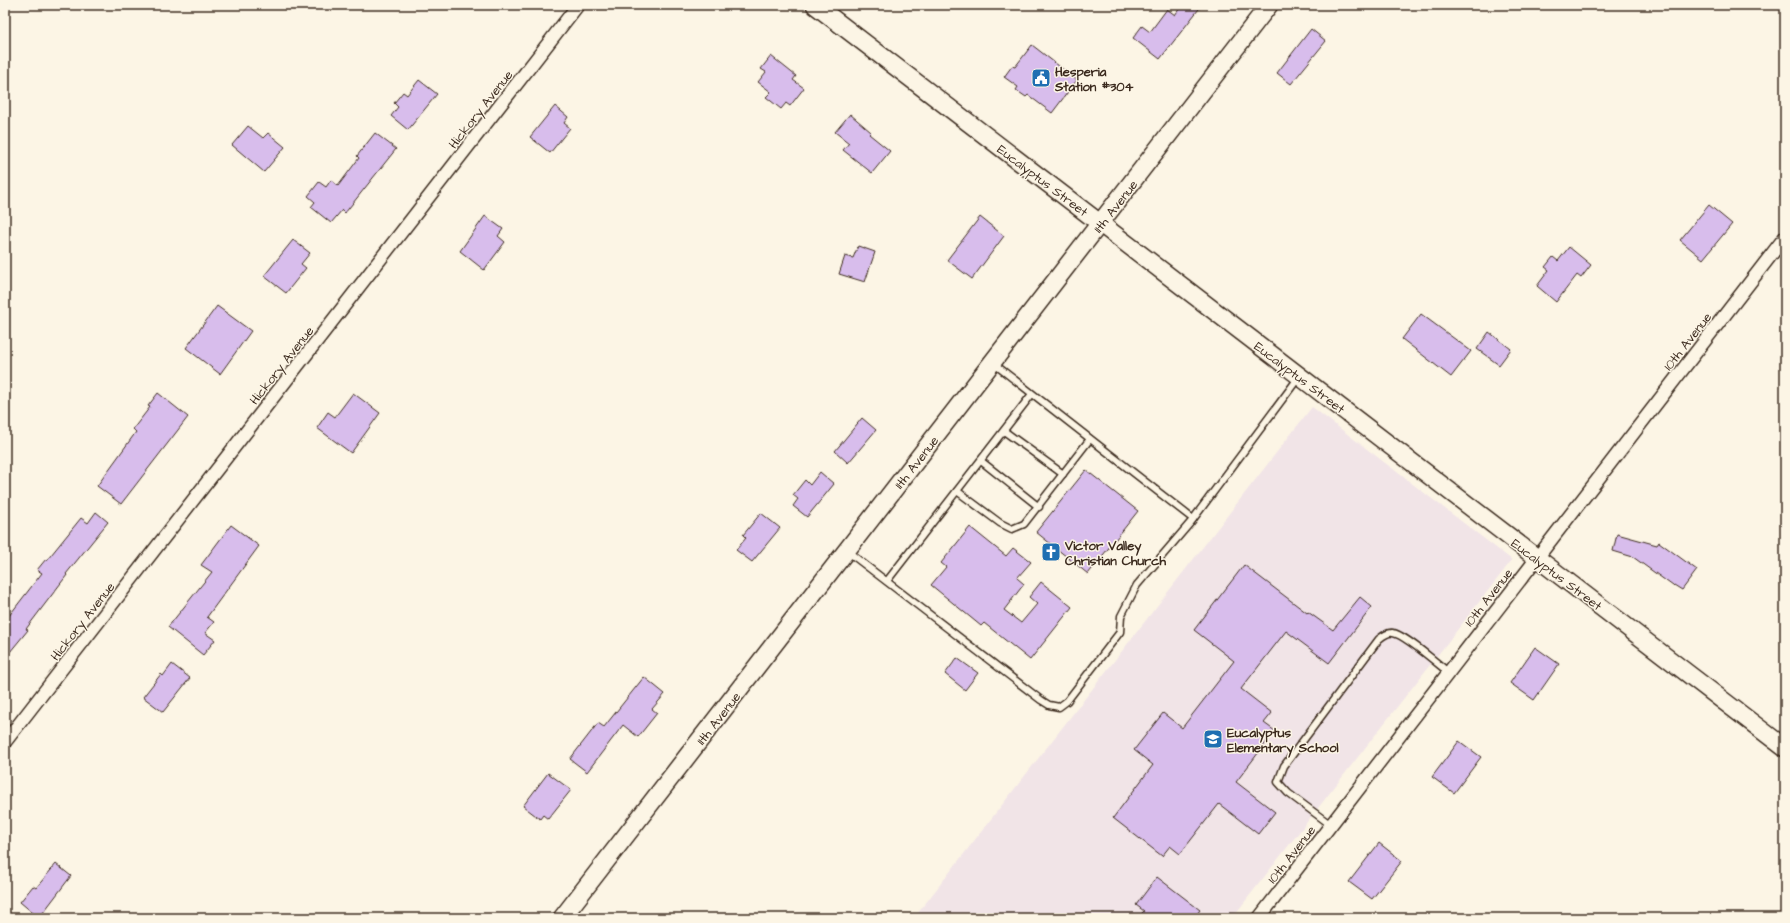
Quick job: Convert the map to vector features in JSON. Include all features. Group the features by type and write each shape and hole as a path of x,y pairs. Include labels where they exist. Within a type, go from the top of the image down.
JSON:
{"main road":[{"name":"Eucalyptus Street","path":"815,5 1785,748"},
{"name":"11th Avenue","path":"562,918 1101,224 1269,5"}],"street":[{"name":"Hickory Avenue","path":"5,742 578,5"},
{"name":"10th Avenue","path":"1259,918 1785,237"}],"lane":[{"path":"993,363 1193,519"},
{"path":"847,551 887,580 1050,706 1058,707 1067,701 1120,632 1121,616 1137,585 1193,519 1300,377"},
{"path":"887,580 1032,394"},
{"path":"1004,431 1063,474"},
{"path":"957,491 1000,523 1012,529 1024,524 1039,507 1090,439"},
{"path":"980,461 1039,507"},
{"path":"1331,825 1288,794 1278,782 1284,766 1379,639 1387,634 1394,633 1403,637 1448,672"}],"shaded area":[{"name":"Eucalyptus Elementary School","path":"1312,407 1512,560 1232,918 914,918"}],"building":[{"path":"1182,5 1202,5 1160,59 1133,38 1142,26 1150,32 1167,9 1175,15"},
{"path":"1311,29 1326,41 1291,84 1277,73"},
{"name":"Hesperia Station #304","path":"1032,45 1077,80 1052,113 1028,95 1026,97 1016,90 1018,87 1004,77 1012,66 1015,67"},
{"path":"771,56 796,76 793,80 804,88 790,106 786,103 781,109 766,97 771,92 758,82 766,72 761,69"},
{"path":"419,80 437,94 408,130 391,116 398,107 394,103 403,92 407,95"},
{"path":"555,106 568,117 564,123 570,128 550,153 530,137"},
{"path":"850,114 871,132 869,134 890,151 872,173 843,150 849,143 835,132"},
{"path":"248,126 263,138 268,133 285,147 264,172 232,145"},
{"path":"375,133 396,149 345,213 342,210 331,223 311,207 315,202 308,196 319,182 326,187 331,180 338,186 359,158 357,156"},
{"path":"1709,205 1732,224 1703,259 1680,240"},
{"path":"485,216 503,229 498,236 505,242 484,270 460,251"},
{"path":"980,217 1004,236 972,279 947,260"},
{"path":"293,240 310,253 301,264 306,268 286,293 264,276"},
{"path":"858,246 875,252 865,282 839,274 845,256 853,258"},
{"path":"1569,247 1591,265 1581,278 1577,275 1556,302 1537,286 1549,270 1545,267 1553,257 1558,261"},
{"path":"217,306 251,331 220,374 186,348"},
{"path":"1421,314 1471,351 1451,377 1402,339"},
{"path":"1489,332 1511,349 1499,365 1477,349"},
{"path":"158,393 188,417 121,504 97,486 136,432 133,429 150,407 148,406"},
{"path":"353,393 380,413 351,453 317,428 328,412 335,417"},
{"path":"862,418 876,430 848,463 835,451"},
{"path":"1086,470 1138,511 1088,574 1036,532"},
{"path":"820,472 834,484 807,517 793,506 798,499 793,495 805,480 810,485"},
{"path":"96,512 108,522 66,574 67,575 26,629 28,630 5,658 5,621 42,573 37,570 46,559 47,560 81,518 88,523"},
{"path":"761,513 780,528 752,562 736,550 746,538 743,535"},
{"path":"231,525 259,546 207,617 214,622 205,633 215,640 203,655 168,627 212,572 201,565"},
{"path":"970,527 1006,556 1013,548 1031,562 1017,578 1024,584 1004,610 1021,623 1037,604 1029,597 1041,582 1072,607 1030,660 984,623 981,626 931,585 946,567 941,563"},
{"path":"1617,534 1657,545 1659,542 1697,570 1682,590 1674,585 1673,586 1633,557 1613,551"},
{"path":"1244,565 1307,613 1308,612 1333,630 1360,597 1372,607 1329,663 1286,631 1241,689 1272,713 1264,723 1275,731 1236,782 1275,812 1258,834 1219,804 1180,854 1170,846 1162,856 1113,818 1153,765 1134,750 1163,713 1182,728 1234,661 1194,630"},
{"path":"1535,647 1559,664 1534,700 1510,683"},
{"path":"957,658 978,673 965,690 945,674"},
{"path":"172,664 190,678 163,712 143,697 161,674 163,676"},
{"path":"644,677 665,694 652,709 657,713 638,737 623,725 587,772 570,759 598,723 604,727"},
{"path":"1459,741 1481,757 1454,793 1432,777"},
{"path":"548,773 571,790 548,819 543,815 540,819 523,806"},
{"path":"1379,843 1402,861 1372,899 1349,882"},
{"path":"56,864 71,876 39,918 20,902 33,886 36,888"},
{"path":"1157,877 1200,910 1194,918 1138,918 1144,911 1136,905"}],"place":[{"name":"Hesperia Station #304","path":"1041,78"},
{"name":"Victor Valley Christian Church","path":"1051,552"},
{"name":"Eucalyptus Elementary School","path":"1213,739"}]}
